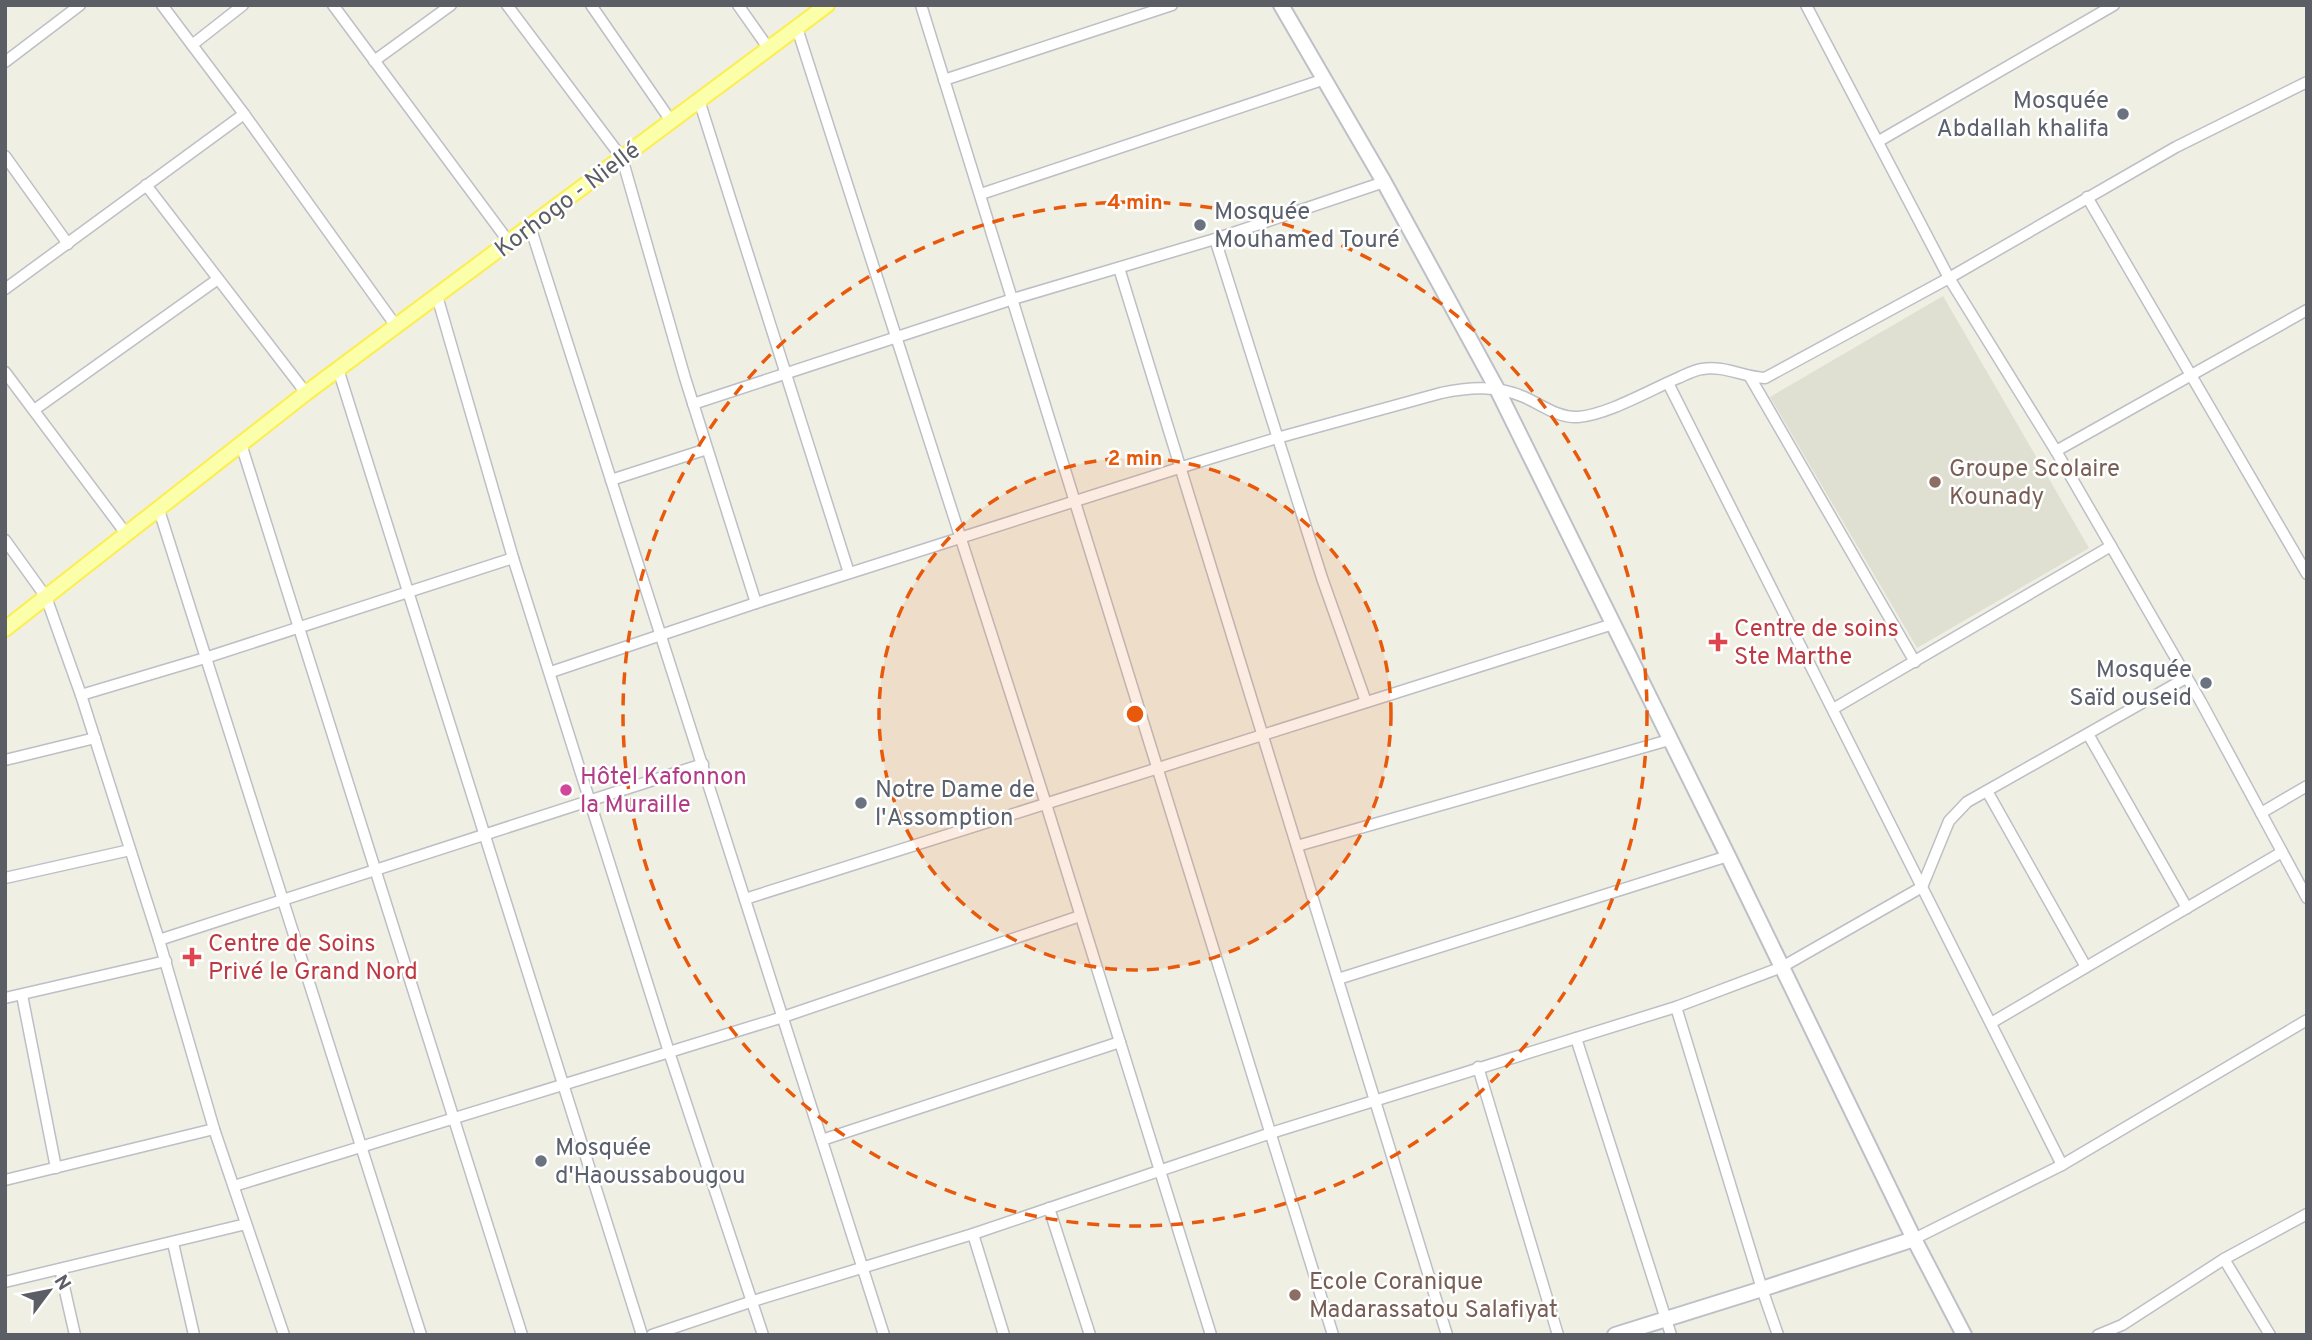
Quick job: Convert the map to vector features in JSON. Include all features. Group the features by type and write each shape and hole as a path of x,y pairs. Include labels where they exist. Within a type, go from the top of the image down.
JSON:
{"main road":[{"name":"Korhogo - Niellé","path":"5,629 306,393 827,5"}],"street":[{"path":"5,62 80,5"},
{"path":"162,5 396,326"},
{"path":"192,46 243,5"},
{"path":"333,5 509,242"},
{"path":"374,61 451,5"},
{"path":"507,5 622,158 693,404 756,603"},
{"path":"591,5 671,121"},
{"path":"738,5 769,49"},
{"path":"921,5 1333,1335"},
{"path":"944,80 1172,5"},
{"path":"1281,5 1384,183 1497,389 1914,1239 1964,1335"},
{"path":"1879,141 2114,5"},
{"path":"1809,6 1949,278 2111,546 2307,898"},
{"path":"797,27 1046,804 1212,1335"},
{"path":"981,194 1325,79"},
{"path":"551,672 756,603 1179,468 1277,438 1468,387 1497,389 1523,396 1556,414 1577,417 1597,413 1700,369 1720,368 1750,377 1765,378 1949,278 2176,147 2307,82"},
{"path":"699,100 849,573"},
{"path":"5,289 244,114"},
{"path":"5,156 68,244"},
{"path":"693,404 1013,299 1215,239 1384,183"},
{"path":"146,185 306,393"},
{"path":"2087,197 2307,574"},
{"path":"530,226 884,1335"},
{"path":"1215,239 1322,578 1366,702"},
{"path":"1119,268 1447,1335"},
{"path":"34,410 219,279"},
{"path":"437,296 513,558 669,1052 763,1335"},
{"path":"2056,451 2307,310"},
{"path":"338,369 642,1335"},
{"path":"5,372 127,535"},
{"path":"1750,377 1915,662"},
{"path":"1668,383 2062,1166"},
{"path":"241,444 522,1335"},
{"path":"611,480 707,449"},
{"path":"159,510 421,1335"},
{"path":"5,540 46,597 81,695 166,961 215,1129 284,1335"},
{"path":"1833,709 2111,546"},
{"path":"81,695 205,658 513,558"},
{"path":"745,899 1613,624"},
{"path":"652,1335 753,1301 973,1234 1271,1133 1676,1007 1782,967 1922,887 1949,821 1968,802 2186,678"},
{"path":"2088,734 2187,908"},
{"path":"5,760 95,738"},
{"path":"1297,846 1669,740"},
{"path":"159,940 703,764"},
{"path":"2261,813 2307,786"},
{"path":"1987,791 2086,967"},
{"path":"5,878 130,850"},
{"path":"1991,1023 2282,852"},
{"path":"1338,979 1728,856"},
{"path":"234,1186 783,1017 1080,916"},
{"path":"5,998 166,961"},
{"path":"22,995 55,1168"},
{"path":"1676,1007 1778,1335"},
{"path":"1615,1335 1914,1239 2062,1166 2307,1020"},
{"path":"1576,1038 1671,1335"},
{"path":"822,1140 1120,1042"},
{"path":"1478,1068 1558,1335"},
{"path":"5,1180 215,1129"},
{"path":"1049,1209 1090,1335"},
{"path":"2098,1335 2125,1330 2224,1259 2307,1214"},
{"path":"5,1282 246,1224"},
{"path":"973,1234 1004,1335"},
{"path":"173,1243 194,1335"},
{"path":"2224,1259 2270,1335"},
{"path":"60,1269 75,1335"}],"shaded area":[{"name":"Groupe Scolaire Kounady","path":"1943,296 2089,548 1917,648 1770,397"}],"place":[{"name":"Mosquée Abdallah khalifa","path":"2123,114"},
{"name":"Mosquée Mouhamed Touré","path":"1200,225"},
{"name":"Groupe Scolaire Kounady","path":"1935,482"},
{"name":"Centre de soins Ste Marthe","path":"1718,642"},
{"name":"Mosquée Saïd ouseid","path":"2206,683"},
{"name":"Hôtel Kafonnon la Muraille","path":"566,790"},
{"name":"Notre Dame de l'Assomption","path":"861,803"},
{"name":"Centre de Soins Privé le Grand Nord","path":"192,957"},
{"name":"Mosquée d'Haoussabougou","path":"541,1161"},
{"name":"Ecole Coranique Madarassatou Salafiyat","path":"1295,1295"}]}
